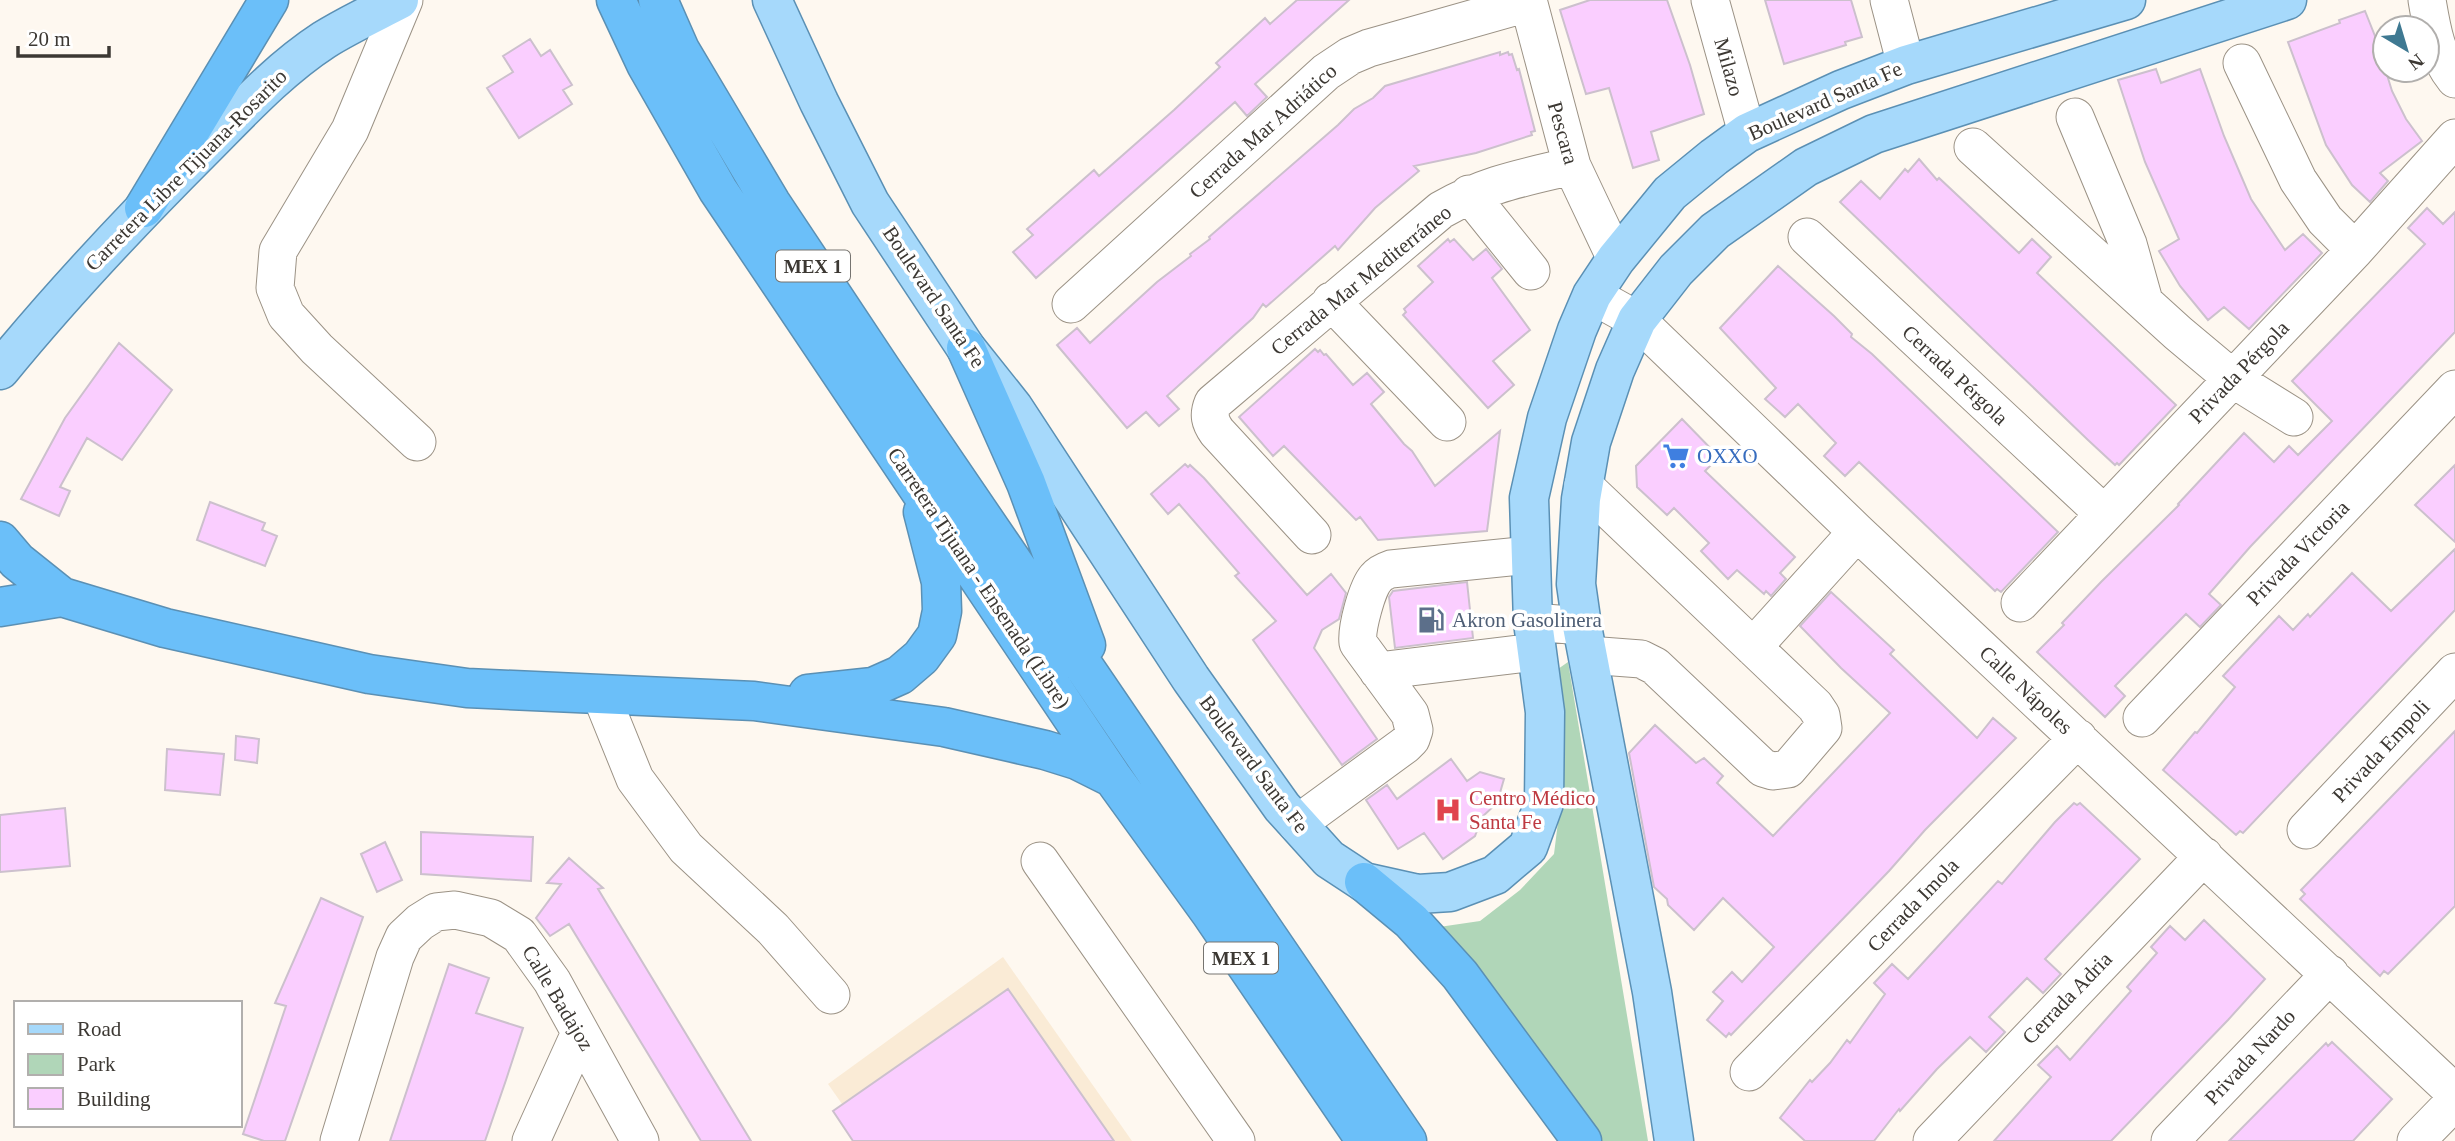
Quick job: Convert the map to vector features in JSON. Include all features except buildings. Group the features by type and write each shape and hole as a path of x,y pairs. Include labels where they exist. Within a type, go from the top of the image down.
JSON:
{"highway":[{"path":"144,208 269,0"},
{"name":"Carretera Tijuana - Ensenada (Libre)","path":"616,0 646,64 718,190 1113,778 1210,912 1366,1141"},
{"name":"Carretera Tijuana - Ensenada (Libre)","path":"658,0 680,50 771,203 1407,1141"},
{"path":"966,348 1026,483 1106,699"},
{"path":"754,701 873,687 900,675 921,657 937,635 942,611 941,582 934,547 914,480"},
{"path":"0,541 17,561 62,597 165,628 369,674 467,688 754,701 944,727 1077,760 1113,778"},
{"path":"0,607 62,597"},
{"path":"1364,882 1411,921 1460,975 1582,1141"}],"main road":[{"name":"Carretera Libre Tijuana-Rosarito","path":"0,370 54,304 144,208 256,96 324,41 401,0"},
{"name":"Boulevard Santa Fe","path":"772,0 819,102 870,202 966,348 1013,407 1191,680 1282,807 1329,859 1364,882 1418,894 1450,892 1494,875 1528,847 1544,803 1545,712 1534,637 1530,498 1546,418 1592,295 1616,259 1670,193 1747,133 1841,90 1906,65 2102,4"},
{"path":"1674,1141 1652,992 1576,584 1583,485 1591,442 1615,370 1637,320 1676,270 1715,231 1806,167 1840,150 1874,134 2287,0"}],"street":[{"path":"401,0 350,130 278,251 275,288 286,315 317,349 418,442"},
{"name":"Milazo","path":"1710,0 1747,133"},
{"path":"1889,0 1906,65"},
{"path":"2427,0 2433,36 2440,57 2455,79"},
{"name":"Pescara","path":"1528,1 1572,166 1616,259"},
{"name":"Cerrada Mar Adriático","path":"1071,304 1326,72 1350,56 1528,1"},
{"path":"2242,63 2298,180 2325,220 2355,250"},
{"path":"2075,117 2128,244 2144,301"},
{"name":"Privada Pérgola","path":"2020,603 2355,250 2455,138"},
{"path":"1973,148 2233,379 2294,417"},
{"name":"Cerrada Mar Mediterráneo","path":"1312,535 1217,432 1209,413 1213,404 1441,210 1469,194 1493,185 1572,166"},
{"path":"1469,194 1531,271"},
{"name":"Cerrada Pérgola","path":"1807,237 2103,513"},
{"name":"Calle Nápoles","path":"1592,295 1637,320 1857,532 2455,1093"},
{"path":"1331,302 1447,422"},
{"name":"Privada Victoria","path":"2142,718 2455,388"},
{"path":"1378,671 1534,637 1585,641 1642,659 1655,666 1763,768 1773,771 1788,769 1823,728 1821,715 1815,706 1583,485"},
{"path":"1753,648 1857,532"},
{"path":"1297,824 1411,739 1413,722 1410,714 1362,649 1357,636 1371,586 1379,575 1391,569 1530,555"},
{"name":"Privada Empoli","path":"2306,830 2455,672"},
{"path":"601,695 635,779 686,848 772,929 831,995"},
{"name":"Cerrada Imola","path":"1749,1072 2078,738"},
{"name":"Cerrada Adria","path":"1931,1141 2204,856"},
{"path":"1040,861 1236,1141"},
{"name":"Calle Badajoz","path":"339,1141 404,937 419,922 436,912 455,910 491,918 519,934 552,981 640,1141"},
{"name":"Privada Nardo","path":"2170,1141 2330,974"},
{"path":"531,1141 580,1033"},
{"path":"2416,1141 2455,1101"}],"shaded area":[{"path":"1003,957 1132,1141 868,1141 828,1084"}],"green space":[{"path":"1568,662 1648,1141 1598,1141 1439,927 1480,921 1520,890 1554,854 1562,790 1558,669"}],"place":[{"name":"OXXO","path":"1676,456"},
{"name":"Akron Gasolinera","path":"1431,620"},
{"name":"Centro Médico Santa Fe","path":"1448,810"}]}
